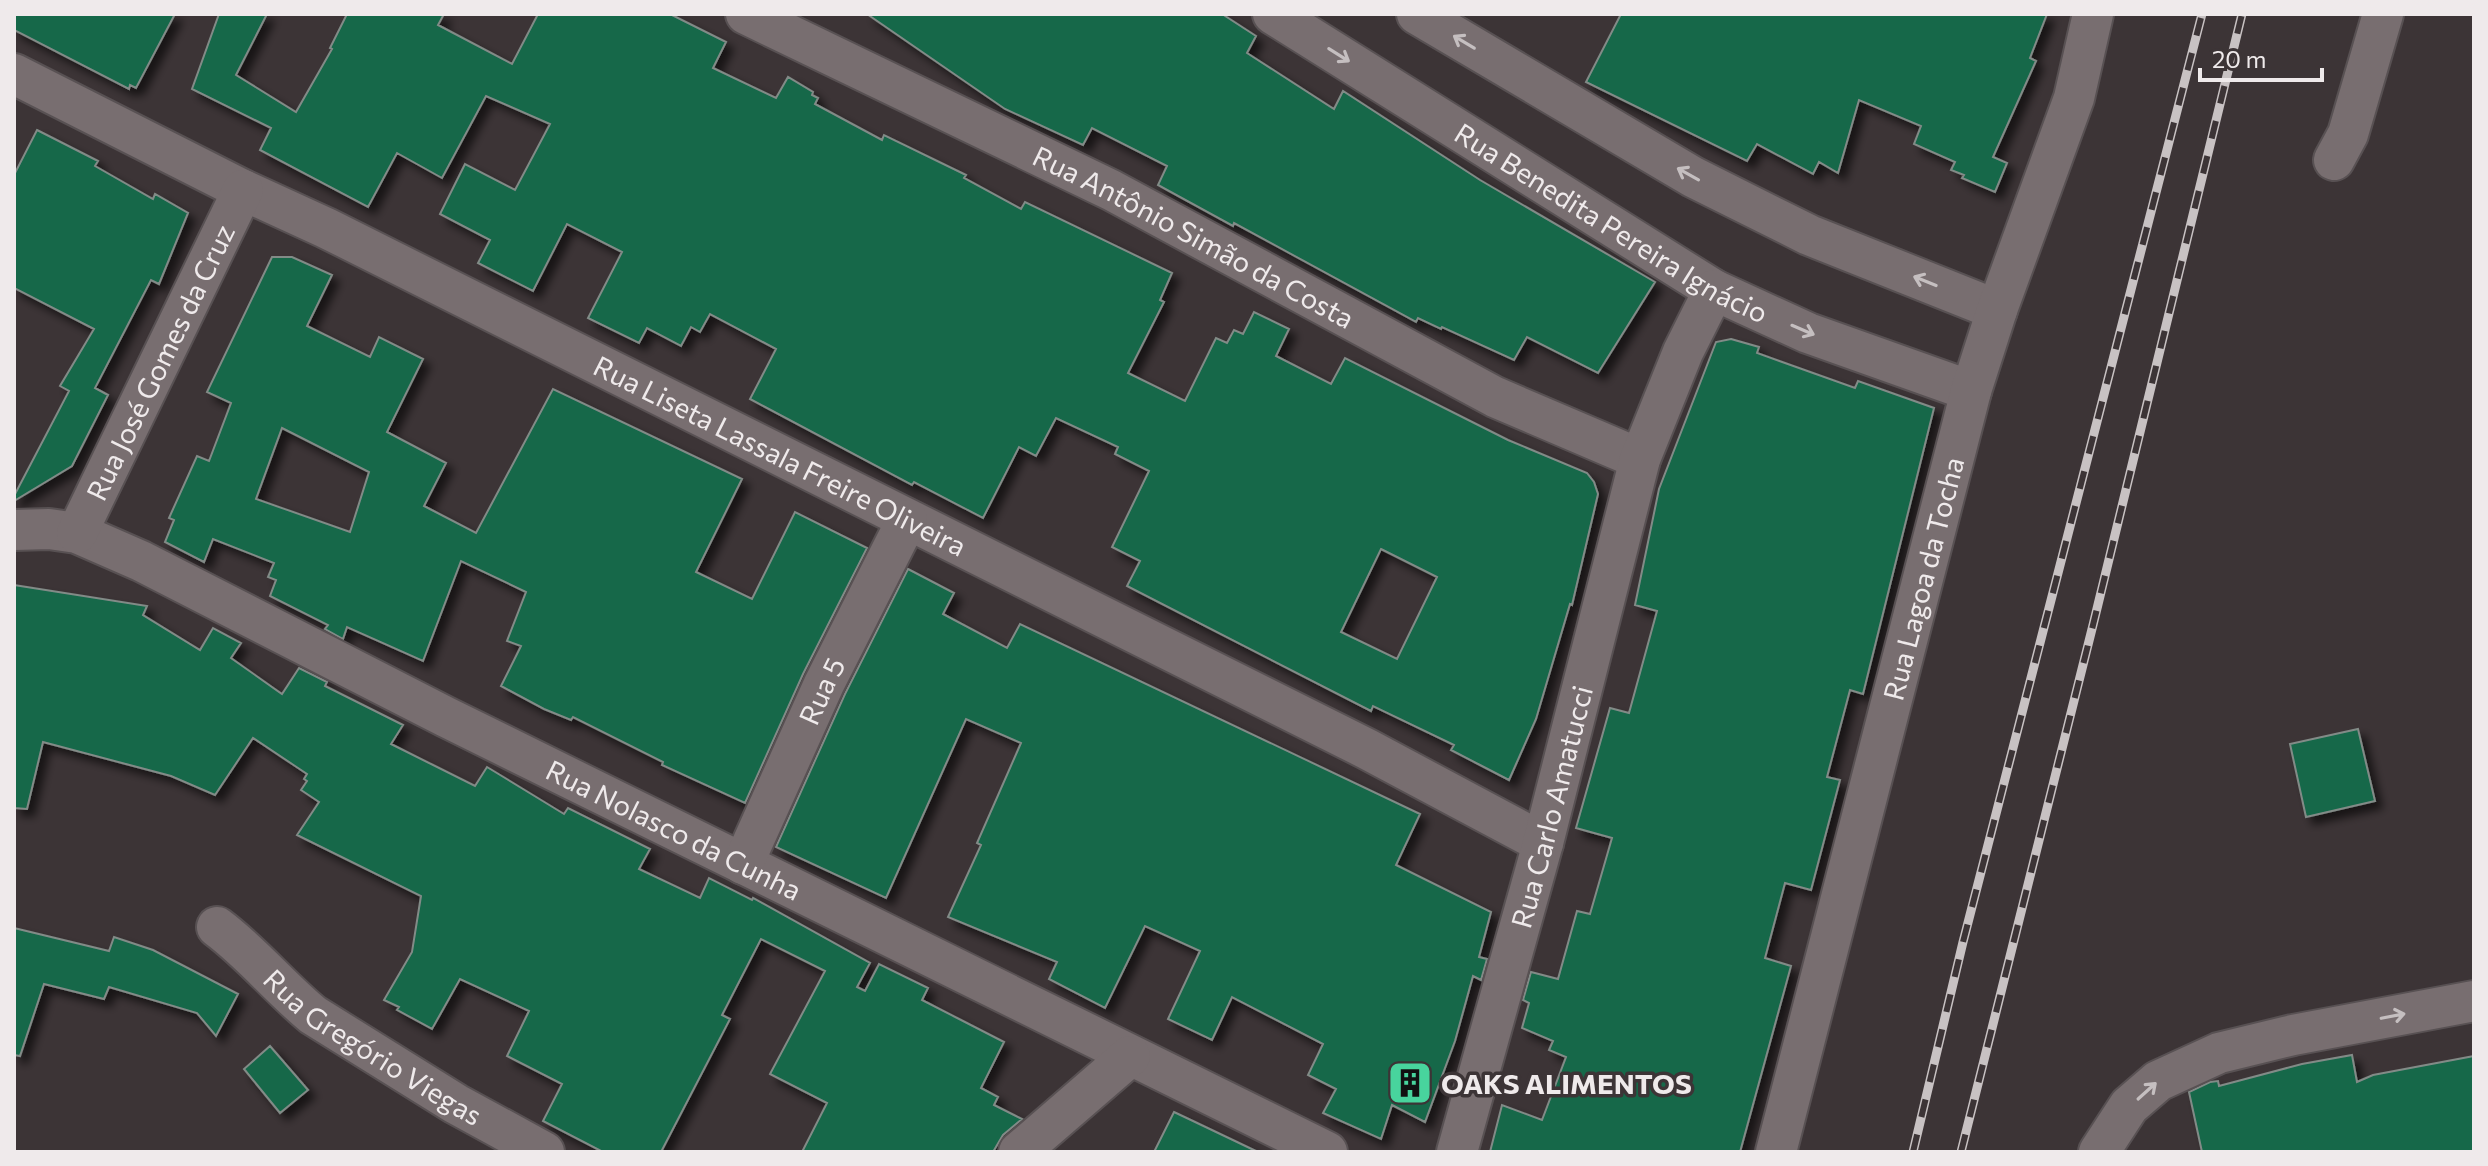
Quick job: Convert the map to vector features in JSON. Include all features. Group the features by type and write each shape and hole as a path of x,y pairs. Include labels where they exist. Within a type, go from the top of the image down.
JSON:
{"street":[{"name":"Rua Antônio Simão da Costa","path":"746,14 1111,190 1495,397 1640,459"},
{"name":"Rua Benedita Pereira Ignácio","path":"1273,14 1714,290 1808,333 1971,391"},
{"path":"1417,14 1693,177 1809,235 1997,310"},
{"name":"Rua Lagoa da Tocha","path":"1776,1152 1971,391 2074,98 2093,14"},
{"path":"2334,160 2348,134 2383,14"},
{"name":"Rua Liseta Lassala Freire Oliveira","path":"14,74 1367,749 1543,843"},
{"name":"Rua José Gomes da Cruz","path":"77,533 243,190"},
{"name":"Rua Carlo Amatucci","path":"1457,1152 1543,843 1640,459 1683,352 1714,290"},
{"name":"Rua 5","path":"743,864 830,672 907,520"},
{"name":"Rua Nolasco da Cunha","path":"14,530 49,529 77,533 141,561 239,613 1327,1152"},
{"name":"Rua Gregório Viegas","path":"217,927 253,956 293,999 313,1015 442,1096 544,1152"},
{"path":"2099,1152 2129,1106 2158,1081 2219,1053 2293,1035 2474,1001"},
{"path":"1019,1152 1130,1056"}],"building":[{"path":"14,14 175,14 136,88 130,85 129,89 14,30"},
{"path":"219,14 267,14 236,75 296,112 332,49 347,14 444,14 438,25 512,64 538,14 670,14 726,42 713,68 776,98 788,77 813,92 812,95 818,98 815,104 882,140 884,135 966,175 964,178 1021,209 1025,202 1172,273 1160,300 1164,302 1128,373 1185,401 1216,338 1227,343 1234,330 1243,334 1254,312 1289,329 1276,356 1331,384 1345,358 1508,440 1587,473 1598,494 1572,605 1536,719 1509,780 1451,750 1454,745 1373,706 1371,711 1127,586 1140,561 1112,547 1149,471 1115,454 1118,447 1056,418 1036,456 1019,447 983,518 914,482 912,485 750,399 776,349 710,314 700,332 691,327 681,346 647,328 639,343 588,318 622,252 567,224 533,291 478,263 490,240 440,214 465,164 515,190 550,124 486,96 442,178 397,153 368,207 260,150 271,128 192,89","holes":["1381,549 1437,577 1397,659 1341,632"]},
{"path":"867,14 1222,14 1256,36 1247,53 1334,109 1343,91 1480,180 1655,282 1598,373 1527,337 1514,360 1442,327 1418,318 1416,322 1158,185 1167,166 1092,128 1083,145 1005,109"},
{"path":"1621,14 2047,14 2030,58 2036,61 1993,157 2007,163 1995,192 1951,170 1955,162 1914,144 1921,126 1859,100 1838,173 1819,162 1813,174 1757,144 1747,161 1586,82"},
{"path":"37,130 98,161 95,166 153,199 155,194 188,213 159,284 151,280 95,388 108,395 72,466 14,501 69,391 60,386 94,329 14,288 14,175"},
{"path":"272,257 292,257 332,275 307,326 370,357 379,337 423,359 387,432 446,463 424,506 476,533 553,389 742,479 696,572 752,599 795,512 867,548 803,674 745,803 662,765 663,762 573,717 571,720 544,709 501,686 521,646 507,641 526,592 461,561 423,661 347,627 343,639 325,629 328,625 270,596 276,580 268,577 274,563 213,539 204,562 165,542 174,520 169,518 197,456 209,461 231,403 207,392","holes":["282,428 369,472 350,532 256,499"]},
{"path":"1731,339 1759,347 1757,353 1855,388 1858,381 1934,408 1863,694 1850,690 1827,777 1840,780 1811,890 1785,883 1765,958 1791,966 1740,1152 1490,1152 1502,1105 1542,1120 1566,1057 1549,1050 1553,1041 1522,1028 1529,1003 1523,1000 1531,972 1558,979 1577,911 1590,914 1612,838 1576,828 1610,708 1629,713 1657,611 1635,605 1659,489 1716,342"},
{"path":"908,569 954,593 943,614 1007,648 1020,624 1420,814 1396,865 1491,912 1479,957 1487,959 1481,980 1473,976 1455,1041 1425,1122 1392,1105 1381,1139 1323,1113 1336,1089 1308,1075 1323,1044 1232,997 1212,1040 1168,1019 1200,951 1145,926 1105,1008 1049,979 1057,962 948,917 981,845 977,843 1021,743 966,719 886,898 776,847 845,694"},
{"path":"14,585 147,606 143,615 200,650 213,628 241,643 231,658 282,694 299,668 327,682 325,686 403,725 391,744 475,786 487,767 564,814 568,808 650,849 639,869 700,898 709,878 753,898 870,963 857,987 865,991 879,964 928,988 922,1000 1004,1042 981,1088 998,1097 994,1105 1022,1119 1003,1135 993,1152 802,1152 827,1103 770,1074 825,971 761,939 722,1015 730,1019 661,1152 603,1152 543,1121 562,1084 507,1056 529,1011 460,979 432,1029 384,1000 412,952 421,896 297,835 319,802 301,790 307,781 304,779 307,774 253,738 215,795 171,776 43,742 27,809 14,808"},
{"path":"2358,729 2375,801 2306,817 2290,744"},
{"path":"14,928 109,951 114,937 153,950 238,994 216,1036 197,1013 109,987 104,999 44,984 20,1056 14,1055"},
{"path":"270,1046 308,1090 280,1113 244,1069"},
{"path":"2352,1055 2357,1082 2373,1075 2474,1056 2474,1152 2202,1152 2189,1092 2210,1082 2218,1081 2219,1086 2302,1064"},
{"path":"1174,1112 1193,1121 1258,1152 1154,1152"}],"railway":[{"path":"1913,1152 1963,942 2202,14"},
{"path":"1961,1152 2242,14"}],"place":[{"name":"OAKS ALIMENTOS","path":"1410,1083"}]}
